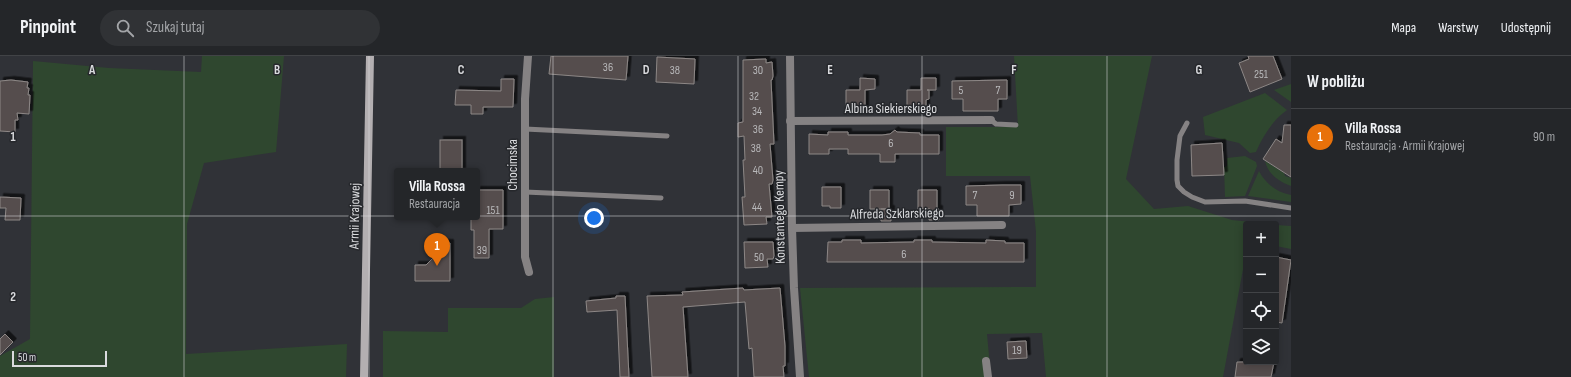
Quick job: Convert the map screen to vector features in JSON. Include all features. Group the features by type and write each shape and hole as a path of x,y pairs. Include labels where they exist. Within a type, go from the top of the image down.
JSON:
{"street":[{"name":"Armii Krajowej","path":"364,377 370,56"},
{"name":"Chocimska","path":"528,56 525,129 525,257 529,272"},
{"name":"Konstantego Kempy","path":"790,56 792,228 794,288 800,377"},
{"name":"Albina Siekierskiego","path":"790,121 992,120"},
{"name":"Alfreda Szklarskiego","path":"792,228 1002,225"},
{"path":"986,361 988,377"}],"lane":[{"path":"992,120 996,124 1016,125"},
{"path":"1186,123 1178,141 1177,160 1178,186 1184,192 1192,198 1205,202 1245,201 1291,208"},
{"path":"525,129 667,136"},
{"path":"525,192 661,198"}],"green space":[{"path":"202,56 284,56 276,152 204,163 187,224 186,354 347,344 346,377 0,377 0,356 30,339 33,61 109,68 201,72"},
{"path":"1014,56 1152,56 1126,179 1154,209 1188,206 1232,220 1243,221 1243,269 1223,377 1046,377 1042,333 987,334 991,377 809,377 800,288 1036,287 1036,232 1030,176 946,176 946,127 1018,127"},
{"path":"1291,84 1291,102 1274,90"},
{"path":"1265,93 1287,110 1269,129 1256,152 1250,153 1239,143 1205,135 1203,117"},
{"path":"1245,156 1256,162 1257,166 1245,196 1225,197 1224,167 1227,166 1227,158"},
{"path":"1265,161 1284,173 1285,176 1291,178 1291,186 1282,182 1271,174"},
{"path":"1259,171 1265,180 1276,190 1291,195 1291,202 1248,196"},
{"path":"1279,225 1291,226 1291,249 1279,247"},
{"path":"554,297 554,377 383,377 383,331 448,332 448,308 521,308 535,299"}],"building":[{"path":"551,56 628,56 626,80 549,74"},
{"path":"1248,56 1273,56 1282,79 1250,92 1239,63 1249,59"},
{"path":"657,57 695,59 694,84 656,82"},
{"path":"766,59 766,63 772,62 773,76 771,80 774,144 770,144 773,180 772,184 769,184 772,217 766,217 767,224 744,225 742,197 745,197 743,160 745,160 744,136 738,137 738,123 743,122 743,60"},
{"path":"860,78 875,79 875,89 865,90 865,109 846,109 846,90 860,90"},
{"path":"921,78 936,78 936,90 929,90 929,99 926,100 926,109 907,109 907,90 921,90"},
{"path":"501,79 514,79 513,107 483,107 483,114 471,114 471,105 455,105 456,90 501,91"},
{"path":"11,80 28,82 28,95 30,95 29,114 17,113 18,120 15,120 15,132 0,131 0,81"},
{"path":"1007,80 1007,99 998,99 998,111 963,111 963,99 952,99 952,81"},
{"path":"1284,125 1291,125 1291,177 1263,159 1276,139 1282,143"},
{"path":"895,130 897,132 920,133 920,135 939,135 939,154 895,154 895,162 880,162 880,154 848,154 848,149 829,149 829,154 809,154 809,134 828,135 828,132 848,132 848,135 882,135 890,134"},
{"path":"440,140 462,140 462,168 440,168"},
{"path":"1222,143 1224,175 1192,176 1191,145"},
{"path":"1021,185 1021,204 1009,205 1009,216 977,216 977,205 966,205 966,186"},
{"path":"822,187 841,187 841,208 822,206"},
{"path":"480,190 503,190 503,229 489,229 489,258 474,258 474,230 471,230 471,220 480,220"},
{"path":"870,190 889,190 889,209 891,209 891,221 881,221 881,209 870,209"},
{"path":"918,190 937,190 937,209 939,209 939,220 929,220 930,209 918,209"},
{"path":"0,197 21,198 20,220 5,220 6,208 0,208"},
{"path":"842,240 861,240 861,243 914,242 914,240 932,240 932,242 986,243 986,240 1005,241 1005,243 1024,243 1024,262 827,262 828,242 842,242"},
{"path":"744,242 773,242 774,256 773,259 767,259 768,267 745,268"},
{"path":"433,243 450,243 450,281 415,281 415,265 426,265 433,258"},
{"path":"1279,258 1291,260 1282,323 1279,322"},
{"path":"743,288 744,290 780,288 785,346 785,366 783,366 784,377 754,377 752,348 749,349 745,302 683,307 688,377 652,377 647,296 683,295 682,292"},
{"path":"616,296 625,296 629,377 620,377 617,310 587,312 586,301 616,298"},
{"path":"5,334 13,342 0,355 0,339"},
{"path":"1026,341 1027,358 1008,359 1007,342"},
{"path":"1237,362 1243,362 1243,365 1273,365 1271,377 1235,377"}],"place":[{"name":"Villa Rossa","path":"437,266"}]}
